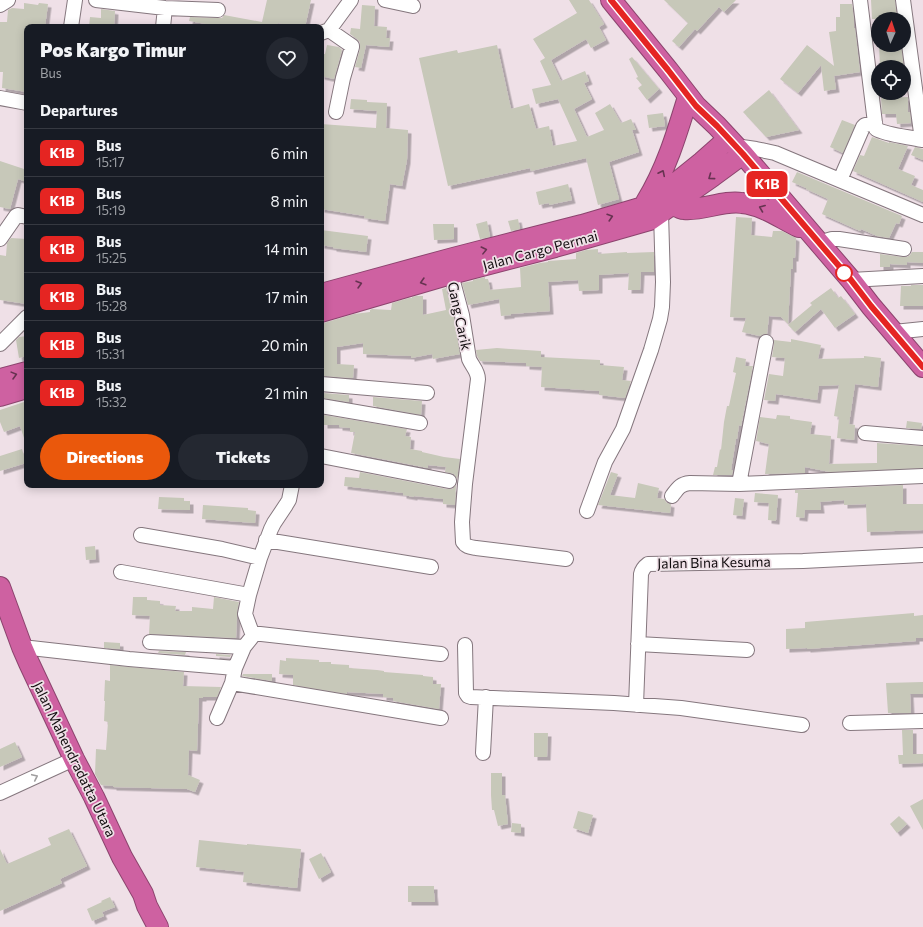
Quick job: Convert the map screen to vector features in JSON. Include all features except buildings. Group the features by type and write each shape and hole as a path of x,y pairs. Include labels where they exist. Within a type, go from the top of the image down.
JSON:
{"highway":[{"path":"611,0 688,97 735,146 851,280 923,367"},
{"path":"688,97 666,165 652,192 659,208 694,209 732,202 742,202 760,207 814,238"},
{"name":"Jalan Cargo Permai","path":"659,208 661,195 702,162 735,146"},
{"name":"Jalan Cargo Permai","path":"324,311 452,274 650,220 659,208 735,146"},
{"name":"Jalan Cargo Permai","path":"324,293 582,225 659,208"},
{"path":"1,392 24,374"},
{"path":"1,392 24,388"},
{"name":"Jalan Mahendradatta Utara","path":"0,587 22,648 92,820 145,927"},
{"name":"Jalan Mahendradatta Utara","path":"0,624 8,646 68,762 94,797 122,857 143,894 147,906 158,927"}],"street":[{"path":"0,5 8,0"},
{"path":"71,24 75,0"},
{"path":"96,0 165,8 218,10"},
{"path":"336,112 343,78 352,46 325,32 351,0"},
{"path":"385,0 413,6"},
{"path":"860,0 876,129 923,140 903,0"},
{"path":"163,24 165,8"},
{"path":"0,98 24,102"},
{"path":"840,180 863,127 865,125 875,123"},
{"path":"735,146 775,154 923,215"},
{"path":"587,511 605,462 623,429 651,350 660,319 664,282 659,208"},
{"path":"0,239 16,216 24,216"},
{"path":"814,238 904,249"},
{"name":"Gang Carik","path":"452,274 462,315 469,359 477,372 478,378 464,495 464,544 470,547 566,559"},
{"path":"851,280 923,276"},
{"path":"0,344 24,320"},
{"path":"894,332 923,329"},
{"path":"739,484 766,342"},
{"path":"324,384 427,393"},
{"path":"324,406 420,422"},
{"path":"865,433 923,438"},
{"path":"324,457 449,481"},
{"path":"672,496 683,484 690,483 739,484 923,476"},
{"path":"217,718 232,683 235,668 244,647 252,637 245,614 249,595 266,540 274,523 289,500 291,488"},
{"path":"141,535 222,549 260,558"},
{"path":"266,540 431,567"},
{"name":"Jalan Bina Kesuma","path":"636,705 641,574 644,566 648,564 803,561 923,555"},
{"path":"121,572 249,595"},
{"path":"252,633 441,654"},
{"path":"150,642 244,647"},
{"path":"638,644 746,650"},
{"path":"465,645 466,693 470,697 554,700 682,708 802,725"},
{"path":"22,648 235,668"},
{"path":"232,683 441,718"},
{"path":"483,753 486,697"},
{"path":"850,723 923,720"},
{"path":"0,794 68,762"}],"bus line":[{"name":"K1B","path":"611,0 658,57 688,97 743,154 923,367"}]}
